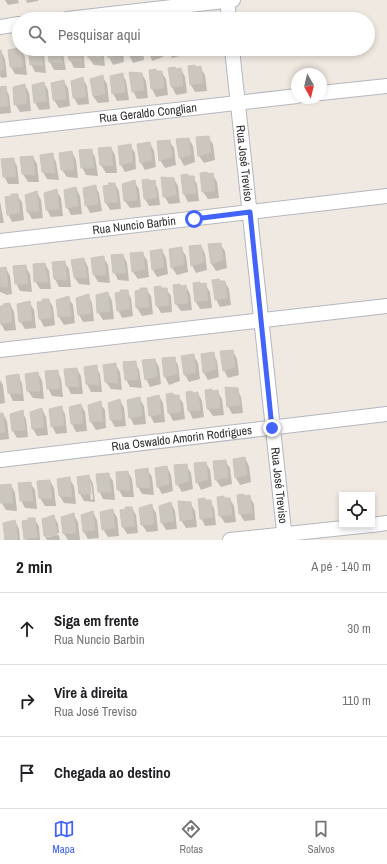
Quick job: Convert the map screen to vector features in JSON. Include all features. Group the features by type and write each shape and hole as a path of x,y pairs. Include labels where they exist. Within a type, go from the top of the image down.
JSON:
{"street":[{"path":"126,12 229,0 229,12"},
{"path":"0,27 12,25"},
{"name":"Rua José Treviso","path":"233,56 284,537"},
{"path":"327,92 387,86"},
{"name":"Rua Geraldo Conglian","path":"0,130 291,97"},
{"name":"Rua Nuncio Barbin","path":"0,241 387,196"},
{"path":"0,350 387,306"},
{"name":"Rua Oswaldo Amorin Rodrigues","path":"0,460 387,414"},
{"path":"375,525 387,523"},
{"path":"230,540 284,537 350,528"}],"building":[{"path":"12,49 12,56 22,56 23,67 10,67 8,50"},
{"path":"1,50 4,70 0,70"},
{"path":"29,56 42,56 43,65 30,65"},
{"path":"49,56 62,56 62,63 49,62"},
{"path":"68,56 81,56 82,61 69,60"},
{"path":"88,56 101,56 101,58 88,58"},
{"path":"195,65 195,67 201,66 203,83 190,85 188,66"},
{"path":"175,67 176,69 181,68 183,86 171,87 168,68"},
{"path":"156,69 156,71 162,71 164,88 151,89 149,70"},
{"path":"129,72 142,73 144,90 132,92"},
{"path":"123,73 125,92 112,94 110,76"},
{"path":"103,75 105,94 93,96 90,79"},
{"path":"83,77 86,97 73,98 71,81"},
{"path":"64,80 66,99 53,100 51,83"},
{"path":"44,82 47,101 34,103 32,85"},
{"path":"25,84 27,103 14,105 13,87"},
{"path":"6,86 8,106 0,107 0,87"},
{"path":"209,136 211,153 198,156 196,137"},
{"path":"189,138 191,155 179,158 176,139"},
{"path":"170,140 172,157 159,161 157,141"},
{"path":"150,142 152,160 140,163 137,144"},
{"path":"131,144 133,162 120,165 118,146"},
{"path":"111,147 113,166 100,165 98,148"},
{"path":"92,149 94,168 81,168 79,150"},
{"path":"72,151 74,170 61,170 59,153"},
{"path":"53,153 55,173 42,172 40,155"},
{"path":"33,156 35,175 22,174 20,157"},
{"path":"14,158 16,177 3,177 1,159"},
{"path":"207,172 207,174 213,173 215,191 202,192 200,173"},
{"path":"188,174 188,176 194,176 196,193 183,194 181,175"},
{"path":"161,177 174,178 176,195 163,197"},
{"path":"149,179 149,181 155,180 157,198 144,199 142,180"},
{"path":"135,180 137,200 124,201 122,184"},
{"path":"108,183 115,183 118,202 105,203 103,186 109,185"},
{"path":"96,185 98,204 85,206 83,188"},
{"path":"76,187 78,206 66,208 64,190"},
{"path":"57,189 59,209 46,210 44,193"},
{"path":"37,191 39,211 27,212 25,195"},
{"path":"11,194 18,194 20,213 7,215 5,197 11,196"},
{"path":"221,243 223,260 211,264 208,244"},
{"path":"201,245 204,262 191,266 189,246"},
{"path":"182,247 184,264 171,268 169,249"},
{"path":"162,249 164,267 152,270 150,251"},
{"path":"143,252 145,269 132,272 130,253"},
{"path":"123,254 126,273 113,273 111,255"},
{"path":"104,256 106,275 93,275 91,258"},
{"path":"84,258 87,278 74,277 71,260"},
{"path":"65,261 67,280 54,279 52,262"},
{"path":"45,263 48,282 34,282 33,264"},
{"path":"26,265 28,284 15,284 13,266"},
{"path":"6,267 8,287 1,287 0,268"},
{"path":"219,279 220,281 225,281 227,298 215,300 212,280"},
{"path":"200,282 200,284 206,283 208,300 195,302 193,283"},
{"path":"180,284 181,286 186,285 188,303 175,304 173,285"},
{"path":"161,286 161,288 167,288 169,305 156,306 154,287"},
{"path":"140,288 147,288 149,307 136,308 135,291 140,290"},
{"path":"120,290 128,290 130,309 117,311 115,293 121,292"},
{"path":"108,292 110,311 97,313 96,295"},
{"path":"89,294 91,313 78,315 76,298"},
{"path":"69,296 71,316 58,317 56,300"},
{"path":"42,299 49,299 52,318 39,319 37,302 43,301"},
{"path":"30,301 32,320 19,322 17,304"},
{"path":"10,303 12,322 0,324 0,306"},
{"path":"233,350 235,367 223,371 220,351"},
{"path":"214,352 216,369 203,373 201,354"},
{"path":"194,354 196,372 184,375 181,356"},
{"path":"175,357 177,374 164,377 162,358"},
{"path":"155,359 157,376 145,380 142,360"},
{"path":"136,361 138,380 125,380 123,362"},
{"path":"116,363 118,383 105,382 103,365"},
{"path":"97,365 99,385 86,384 84,367"},
{"path":"77,368 79,387 66,386 64,369"},
{"path":"58,370 60,389 47,389 45,371"},
{"path":"38,372 40,391 27,391 25,374"},
{"path":"19,374 21,394 8,393 6,376"},
{"path":"225,387 238,388 240,405 227,407"},
{"path":"212,389 212,391 218,390 220,408 207,409 205,390"},
{"path":"192,391 193,393 198,392 200,410 188,411 186,392"},
{"path":"173,393 173,395 179,395 181,412 168,413 166,394"},
{"path":"159,395 161,414 149,416 147,398"},
{"path":"140,397 142,416 129,418 127,400"},
{"path":"120,399 122,419 110,420 108,403"},
{"path":"101,401 103,421 90,422 88,405"},
{"path":"81,404 83,423 71,424 69,407"},
{"path":"62,406 64,425 51,427 49,409"},
{"path":"42,408 44,427 32,429 30,412"},
{"path":"23,410 25,430 12,431 10,414"},
{"path":"0,413 3,413 5,432 0,433"},
{"path":"245,457 247,475 235,478 233,459"},
{"path":"226,460 228,477 215,480 213,461"},
{"path":"206,462 208,479 196,483 194,463"},
{"path":"187,464 189,481 176,485 174,465"},
{"path":"167,466 169,484 157,487 155,468"},
{"path":"148,468 150,488 137,487 135,470"},
{"path":"128,471 130,490 117,490 116,472"},
{"path":"109,473 111,492 98,492 96,474"},
{"path":"89,475 91,494 79,494 77,477"},
{"path":"70,477 72,497 59,496 57,479"},
{"path":"50,480 52,499 39,498 37,481"},
{"path":"31,482 33,501 20,501 18,483"},
{"path":"11,484 13,503 0,503 0,485"},
{"path":"244,494 244,496 250,495 252,513 239,514 237,495"},
{"path":"224,496 224,498 230,498 232,515 219,516 217,497"},
{"path":"205,498 205,500 211,500 213,517 200,519 198,499"},
{"path":"178,501 191,502 193,519 180,521"},
{"path":"171,502 174,521 161,523 159,506"},
{"path":"152,504 154,524 141,525 139,508"},
{"path":"125,507 132,507 135,526 122,527 120,510 126,509"},
{"path":"113,509 115,528 102,530 100,512"},
{"path":"93,511 95,530 83,532 81,515"},
{"path":"74,513 76,533 63,534 61,517"},
{"path":"54,515 57,535 44,536 42,519"},
{"path":"28,518 35,518 37,537 24,539 22,521 28,520"},
{"path":"15,520 18,539 5,540 3,523"}],"route":[{"path":"194,219 250,212 272,428"}]}
